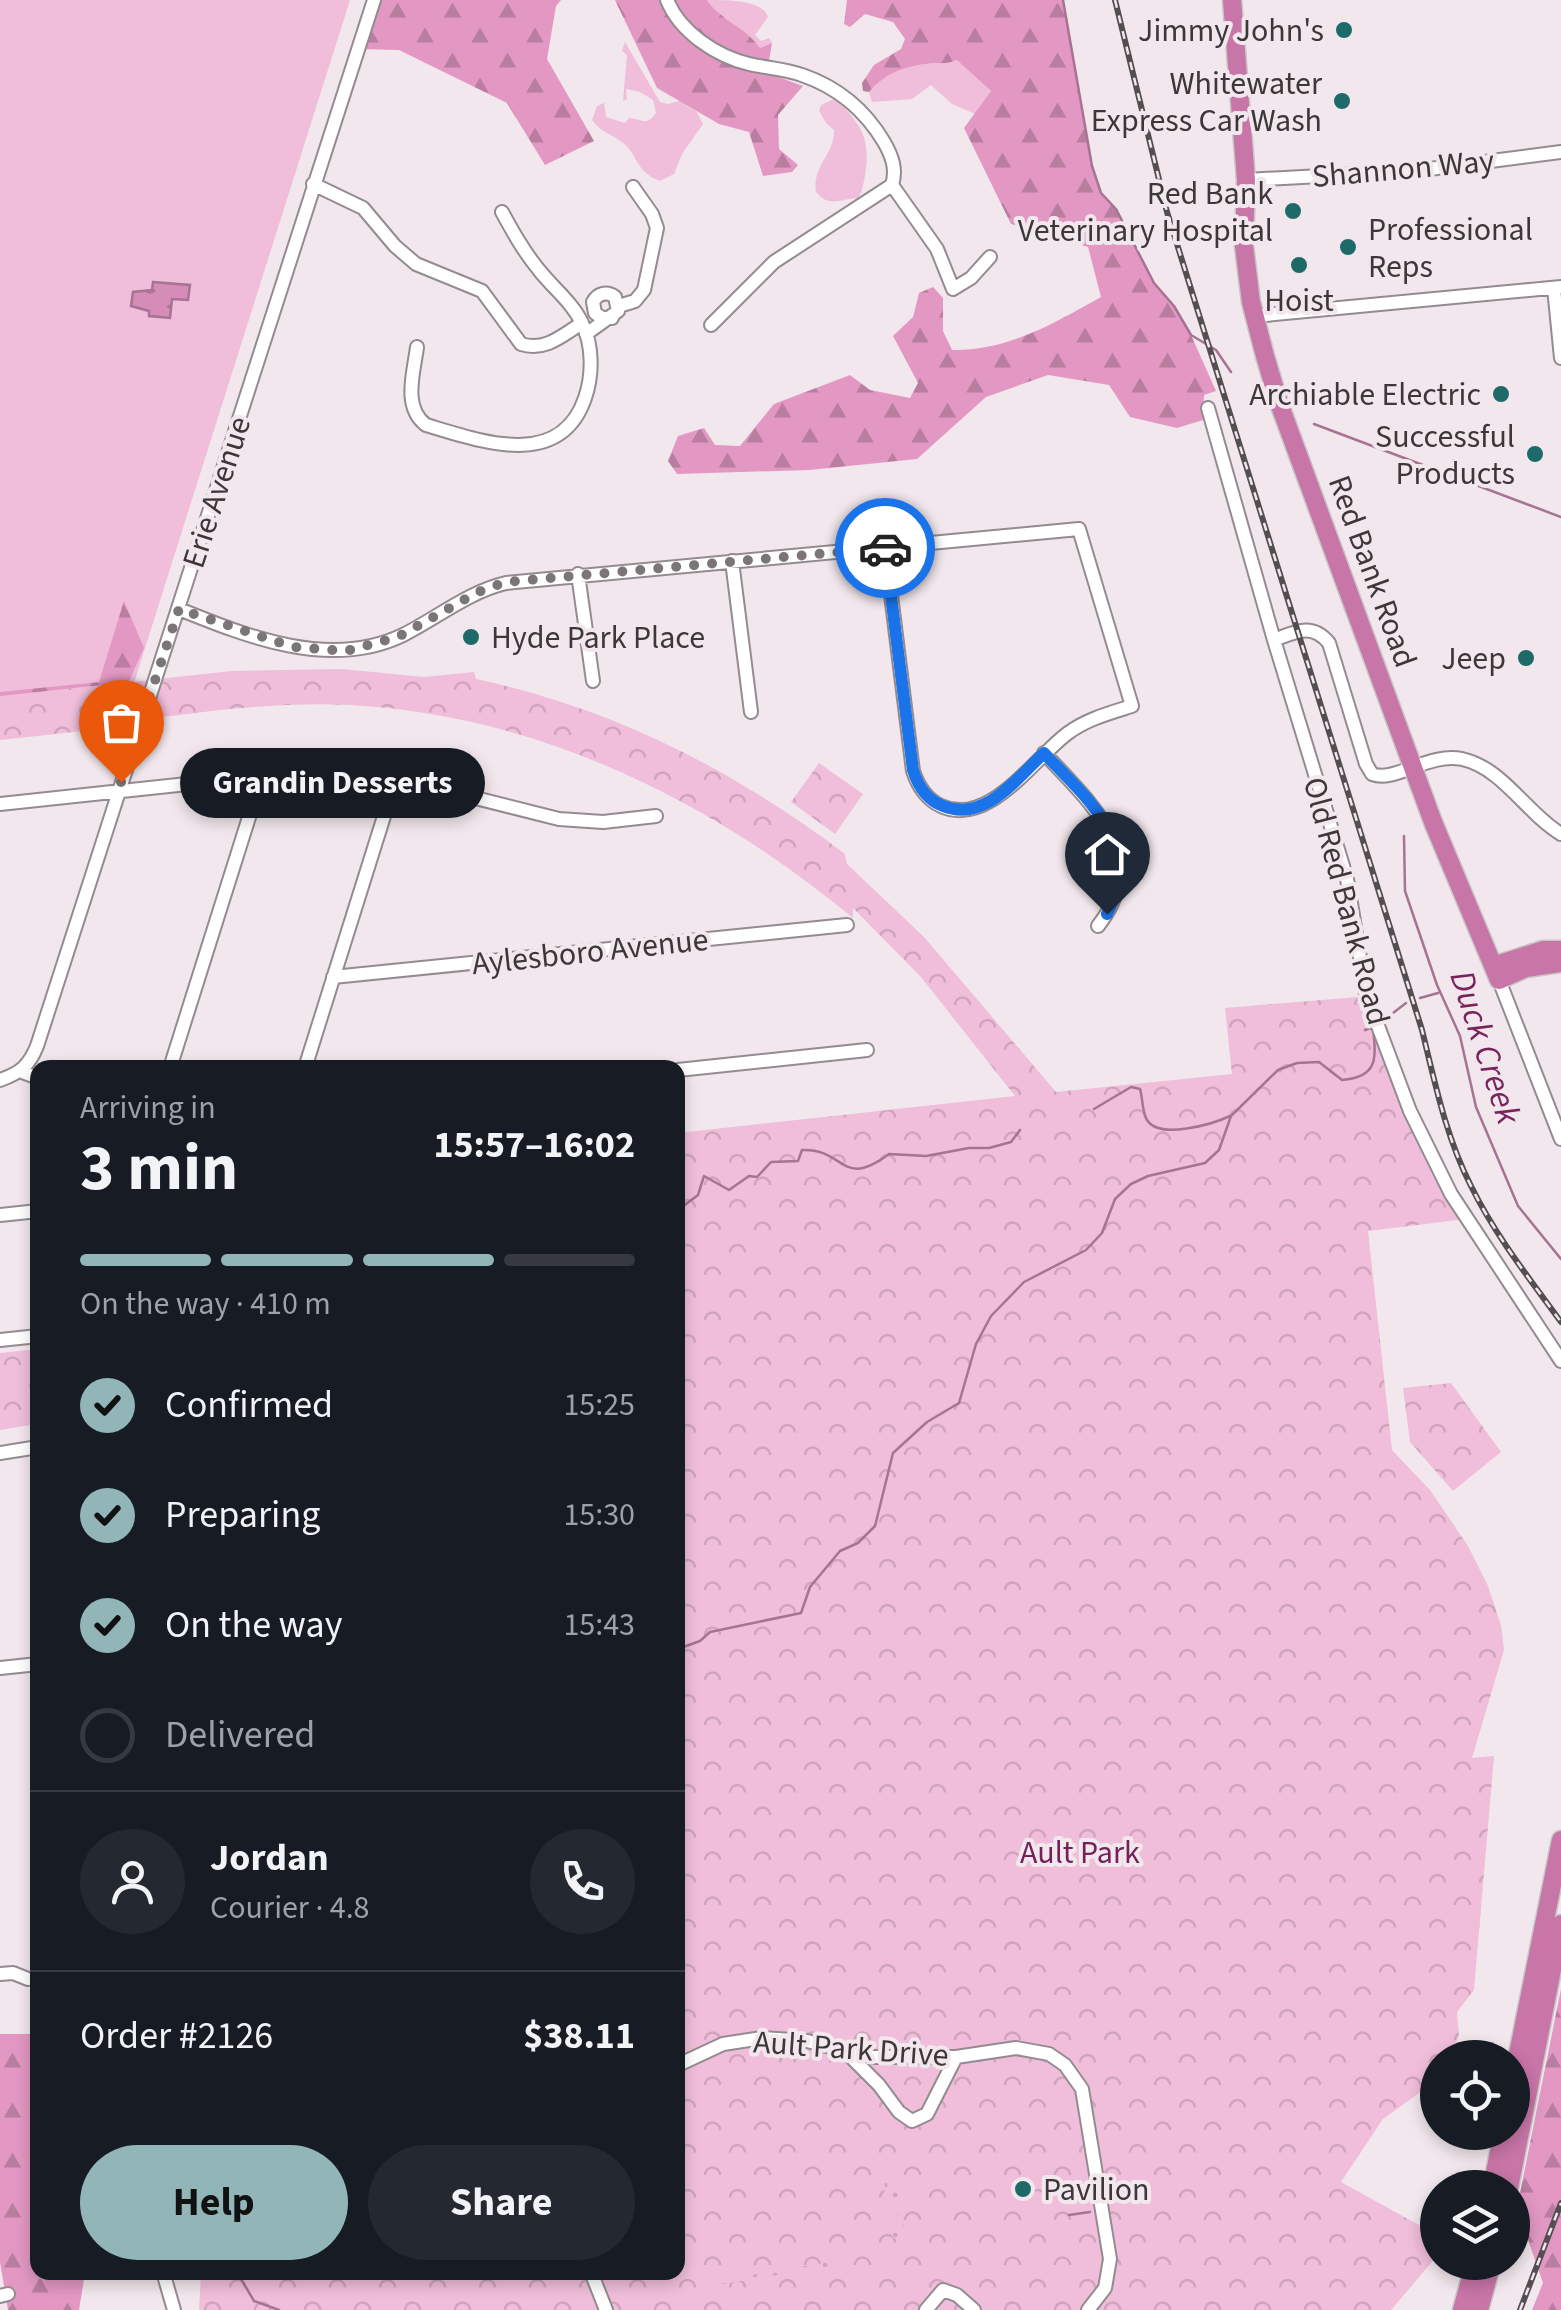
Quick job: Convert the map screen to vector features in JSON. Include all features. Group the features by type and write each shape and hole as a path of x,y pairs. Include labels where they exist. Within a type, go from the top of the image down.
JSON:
{"highway":[{"name":"Red Bank Road","path":"1232,0 1246,180 1244,246 1255,316 1278,402 1412,766 1496,973"},
{"path":"1496,973 1543,950 1561,950"},
{"path":"1496,973 1561,963"},
{"path":"1521,2040 1561,1840"},
{"path":"1512,2170 1561,1924"},
{"path":"1462,2310 1470,2280"},
{"path":"1479,2310 1487,2280"}],"street":[{"name":"Erie Avenue","path":"22,1072 37,1046 374,0"},
{"path":"666,0 678,22 695,37 745,63 798,73 847,98 876,128 890,152 892,185 936,249 954,288 971,278 990,257"},
{"name":"Shannon Way","path":"1246,180 1414,171 1561,152"},
{"path":"313,184 363,208 416,264 482,291 521,344 538,347 616,312 644,290 657,228 633,187"},
{"path":"711,325 774,262 892,185"},
{"path":"417,347 410,396 418,419 426,424 494,445 521,446 543,441 568,428 581,409 591,363 582,324 539,271 502,212"},
{"path":"1255,316 1558,288 1561,358"},
{"path":"582,324 599,295 615,296 616,312"},
{"path":"593,302 598,316 616,312"},
{"name":"Old Red Bank Road","path":"1208,408 1348,879 1371,1008 1410,1110 1445,1184 1526,1315 1561,1361"},
{"path":"179,609 293,647 346,651 398,637 494,586 578,574 1079,530 1132,706 1084,722 993,800 978,808 947,808 925,794 913,770 885,548"},
{"path":"732,560 751,712"},
{"path":"578,574 594,681"},
{"path":"1274,640 1304,630 1322,633 1329,643 1368,770 1384,777 1440,758 1468,761 1498,779 1561,834"},
{"path":"1044,753 1099,813 1117,849 1117,890 1098,926"},
{"path":"173,1060 262,776"},
{"path":"0,804 262,776 396,778 559,819 603,822 656,816"},
{"path":"307,1060 396,778"},
{"name":"Aylesboro Avenue","path":"332,977 847,924"},
{"name":"Red Bank Road","path":"1496,973 1561,1139"},
{"path":"685,1069 867,1050"},
{"path":"0,1080 22,1072 30,1075"},
{"path":"0,1215 30,1212"},
{"path":"0,1340 30,1337"},
{"path":"0,1453 30,1448"},
{"path":"0,1668 30,1665"},
{"path":"0,1974 13,1973 28,1979"},
{"name":"Ault Park Drive","path":"685,2061 722,2044 762,2038 807,2041 848,2054 956,2057 1036,2049 1062,2062 1082,2090 1110,2259 1104,2288 1088,2310"},
{"path":"848,2054 899,2112 912,2121 927,2114 956,2057"},
{"path":"165,2280 174,2310"},
{"path":"594,2280 606,2310"},
{"path":"926,2310 943,2290 957,2295 974,2310"}],"green space":[{"path":"0,0 350,0 134,683 0,696"},
{"path":"374,0 561,0 556,6 547,59 594,141 545,165 507,103 399,50 357,49"},
{"path":"615,0 707,0 760,48 772,43 767,73 803,86 778,115 779,149 798,165 792,172 763,176 749,132 719,124 657,88"},
{"path":"707,0 759,7 768,17 755,35 761,41 769,38 772,43 760,48"},
{"path":"847,0 1063,0 1092,166 1101,193 1117,209 1154,283 1191,335 1216,391 1204,395 1203,420 1177,428 1130,417 1109,385 1048,375 986,397 917,459 809,470 677,474 668,461 678,436 704,428 715,445 740,446 774,404 850,375 870,390 910,398 918,383 893,336 913,317 919,293 933,287 943,298 943,331 952,350 1011,341 1101,297 1088,247 1011,224 964,128 991,91 957,60 901,69 869,92 863,91 862,83 874,65 901,49 905,39 893,22 865,14 850,27 844,24"},
{"path":"625,42 660,102 679,101 696,111 703,124 682,154 674,174 660,181 645,172 625,145 592,120 597,106 604,103 606,117 625,123 629,118 647,121 656,113 653,100 640,92 626,89 627,99 623,101"},
{"path":"958,60 991,91 975,114 952,104 931,85 912,99 872,102 869,92 894,72"},
{"path":"836,98 862,132 867,162 858,198 835,201 821,197 816,192 816,183 834,130 819,111 821,105"},
{"path":"124,601 144,648 125,690 0,705 0,692 99,682"},
{"name":"Ault Park","path":"342,669 424,677 474,672 476,679 527,691 624,725 760,795 845,854 847,864 924,937 1056,1092 1232,1074 1225,1008 1358,997 1410,1125 1468,1215 1474,1218 1368,1231 1392,1450 1430,1490 1468,1546 1488,1586 1501,1625 1504,1650 1472,1758 1494,1756 1474,1990 1457,2012 1457,2040 1420,2040 1420,2092 1383,2119 1341,2182 1420,2226 1420,2276 1391,2310 199,2310 201,2280 685,2280 685,1132 1015,1096 921,977 853,908 853,918 741,836 618,771 488,726 420,712 350,705 264,706 0,740 0,696 232,671"},
{"path":"819,763 863,794 835,834 791,802"},
{"path":"30,1350 30,1425 0,1430 0,1353"},
{"path":"1451,1383 1501,1452 1453,1491 1410,1442 1403,1388"},
{"path":"1561,1989 1561,2310 1532,2310 1543,2283 1530,2246 1530,2170 1525,2170"},
{"path":"0,2034 30,2034 30,2280 84,2280 79,2310 8,2310 0,2262"},
{"path":"897,2181 905,2236 893,2238 889,2226 896,2218 896,2204 884,2195 885,2183"},
{"path":"836,2261 836,2265 711,2286 715,2281"}],"water":[{"path":"153,282 190,285 188,300 172,299 170,318 149,316 149,311 131,306 133,292 152,290"}],"waterway":[{"name":"Duck Creek","path":"1063,0 1092,166 1101,193 1116,209 1154,283 1191,335 1216,350 1231,372"},
{"path":"1314,424 1561,517"},
{"name":"Duck Creek","path":"1404,836 1405,891 1437,985 1460,1036 1476,1107 1518,1206 1561,1259"},
{"path":"1420,998 1438,993"},
{"path":"1384,1020 1406,1003"},
{"path":"685,1646 710,1632 801,1613 810,1587 840,1551 858,1543 875,1526 893,1453 927,1422 959,1403 976,1344 991,1316 1024,1282 1086,1250 1102,1233 1115,1199 1131,1184 1148,1176 1205,1163 1219,1150 1231,1116 1278,1070 1297,1063 1319,1062 1342,1080 1363,1075 1374,1057 1373,1027 1365,1030"},
{"path":"1094,1109 1131,1087 1140,1089 1147,1120 1163,1129 1199,1126 1230,1116"},
{"path":"685,1205 698,1195 704,1176 729,1190 749,1176 757,1177 771,1162 798,1161 802,1150 816,1151 844,1165 861,1168 889,1154 926,1156 989,1148 1011,1142 1020,1130"},
{"path":"1069,2215 1090,2212"},
{"path":"242,2280 254,2301 279,2310"}],"railway":[{"path":"1115,0 1167,212 1422,1030 1448,1129 1480,1204 1561,1322"},
{"path":"1520,2310 1561,2203"}],"way so far":[{"path":"121,782 179,609 293,647 346,651 382,644 478,592 506,582 885,548"}],"place":[{"name":"Jimmy John's","path":"1344,30"},
{"name":"Whitewater Express Car Wash","path":"1342,101"},
{"name":"Red Bank Veterinary Hospital","path":"1293,211"},
{"name":"Professional Reps","path":"1348,247"},
{"name":"Hoist","path":"1299,265"},
{"name":"Archiable Electric","path":"1501,394"},
{"name":"Successful Products","path":"1535,454"},
{"name":"Hyde Park Place","path":"471,637"},
{"name":"Jeep","path":"1526,658"},
{"name":"Grandin Desserts","path":"121,782"},
{"name":"Pavilion","path":"1023,2189"}],"route":[{"path":"885,548 913,770 920,787 947,808 978,808 993,800 1044,753 1099,813 1113,836 1119,876 1107,914"}]}
